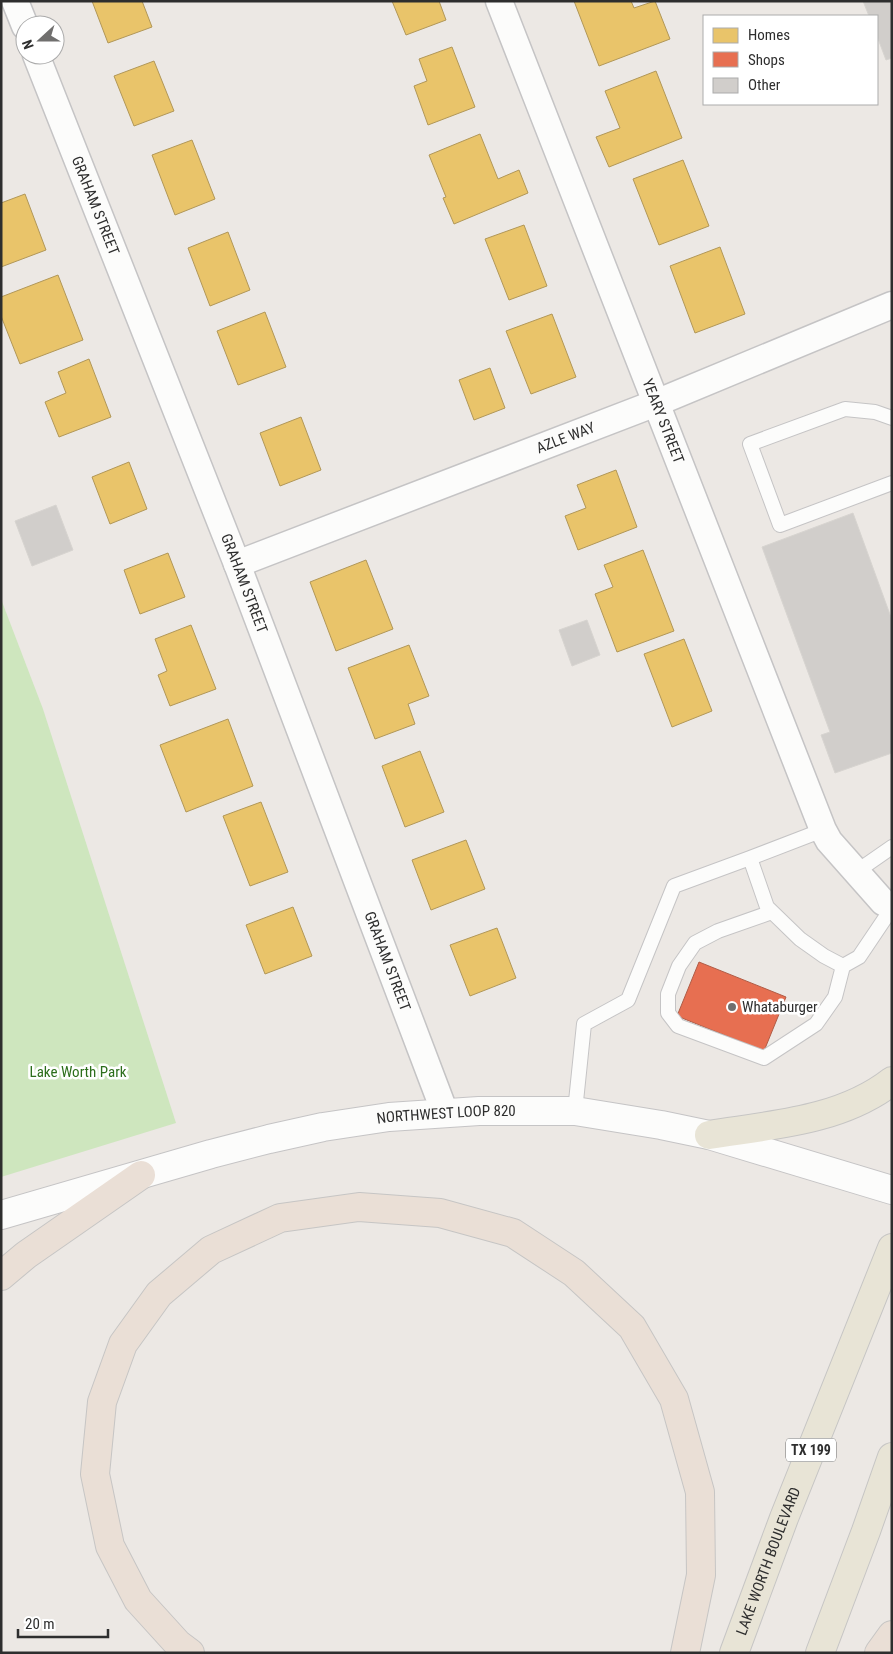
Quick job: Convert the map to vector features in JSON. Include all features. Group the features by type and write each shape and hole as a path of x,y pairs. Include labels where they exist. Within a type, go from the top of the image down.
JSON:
{"highway":[{"path":"1,1276 26,1255 141,1175"},
{"path":"190,1653 178,1644 138,1600 110,1546 95,1474 102,1402 117,1361 124,1344 159,1294 211,1250 280,1218 359,1207 440,1213 513,1233 574,1273 632,1327 674,1399 700,1492 701,1575 685,1653"},
{"path":"879,1653 892,1634"}],"main road":[{"path":"709,1135 803,1119 833,1111 860,1100 892,1080"},
{"name":"NORTHWEST LOOP 820","path":"1,1215 269,1138 323,1127 389,1117 479,1111 575,1111 661,1125 709,1135 892,1190"},
{"name":"LAKE WORTH BOULEVARD","path":"734,1653 784,1518 892,1248"},
{"path":"820,1653 892,1456"}],"street":[{"path":"15,1 21,15"},
{"name":"YEARY STREET","path":"499,1 826,835 883,902 892,908"},
{"name":"GRAHAM STREET","path":"40,65 237,564 445,1112"},
{"name":"AZLE WAY","path":"237,564 656,403 892,305"}],"lane":[{"path":"892,418 875,412 845,409 750,444 780,525 892,484"},
{"path":"575,1111 584,1024 628,1000 674,886 750,858 826,835"},
{"path":"856,872 892,847"},
{"path":"750,858 767,907 800,939 824,956 843,966"},
{"path":"772,912 718,931 695,944 679,966 668,994 668,1013 678,1026 764,1058 816,1024 835,997 843,966 859,957 892,908"}],"green space":[{"name":"Lake Worth Park","path":"1,599 43,709 176,1123 1,1177"}],"building: Homes":[{"path":"92,1 142,1 152,27 108,43"},
{"path":"392,1 439,1 446,20 406,35"},
{"path":"574,1 631,1 634,8 655,1 670,39 599,66"},
{"path":"452,47 475,107 428,125 414,86 427,81 419,59"},
{"path":"154,61 174,111 134,126 114,76"},
{"path":"656,71 682,138 609,167 596,137 620,128 605,91"},
{"path":"480,134 498,179 519,170 528,193 454,224 443,198 446,197 429,155"},
{"path":"192,140 215,199 175,215 152,155"},
{"path":"683,160 709,226 659,245 633,179"},
{"path":"25,194 46,250 1,267 1,203"},
{"path":"524,225 547,286 509,300 485,239"},
{"path":"228,232 250,290 210,306 188,248"},
{"path":"720,247 745,314 695,333 670,266"},
{"path":"58,275 83,340 20,364 1,316 1,297"},
{"path":"265,312 286,367 238,385 217,331"},
{"path":"552,314 576,377 531,394 506,331"},
{"path":"89,359 111,417 59,437 45,402 66,393 58,372"},
{"path":"490,368 505,408 474,420 459,380"},
{"path":"301,417 321,470 280,486 260,433"},
{"path":"129,462 147,509 110,524 92,477"},
{"path":"616,470 637,527 578,550 565,516 586,508 577,485"},
{"path":"643,550 674,631 617,652 595,594 613,587 604,565"},
{"path":"168,553 185,597 140,614 124,570"},
{"path":"366,560 393,629 336,651 310,582"},
{"path":"191,625 216,689 170,706 158,675 167,671 155,639"},
{"path":"684,639 712,711 672,727 644,654"},
{"path":"409,645 429,696 408,704 415,724 375,739 348,668"},
{"path":"228,719 253,786 186,812 160,745"},
{"path":"420,751 444,812 405,827 382,766"},
{"path":"261,802 288,872 250,886 223,816"},
{"path":"466,840 485,889 431,910 412,860"},
{"path":"293,907 312,956 265,974 246,925"},
{"path":"497,928 516,978 470,996 450,945"}],"building: Shops":[{"name":"Whataburger","path":"699,962 786,997 764,1051 677,1016"}],"building: Other":[{"path":"863,1 892,1 892,58 886,60 878,39 878,15 869,15"},
{"path":"56,505 73,550 32,566 15,521"},
{"path":"853,513 892,620 892,753 835,773 821,735 830,732 762,547"},
{"path":"587,620 600,655 572,666 559,630"}],"place":[{"name":"Whataburger","path":"732,1007"}]}
